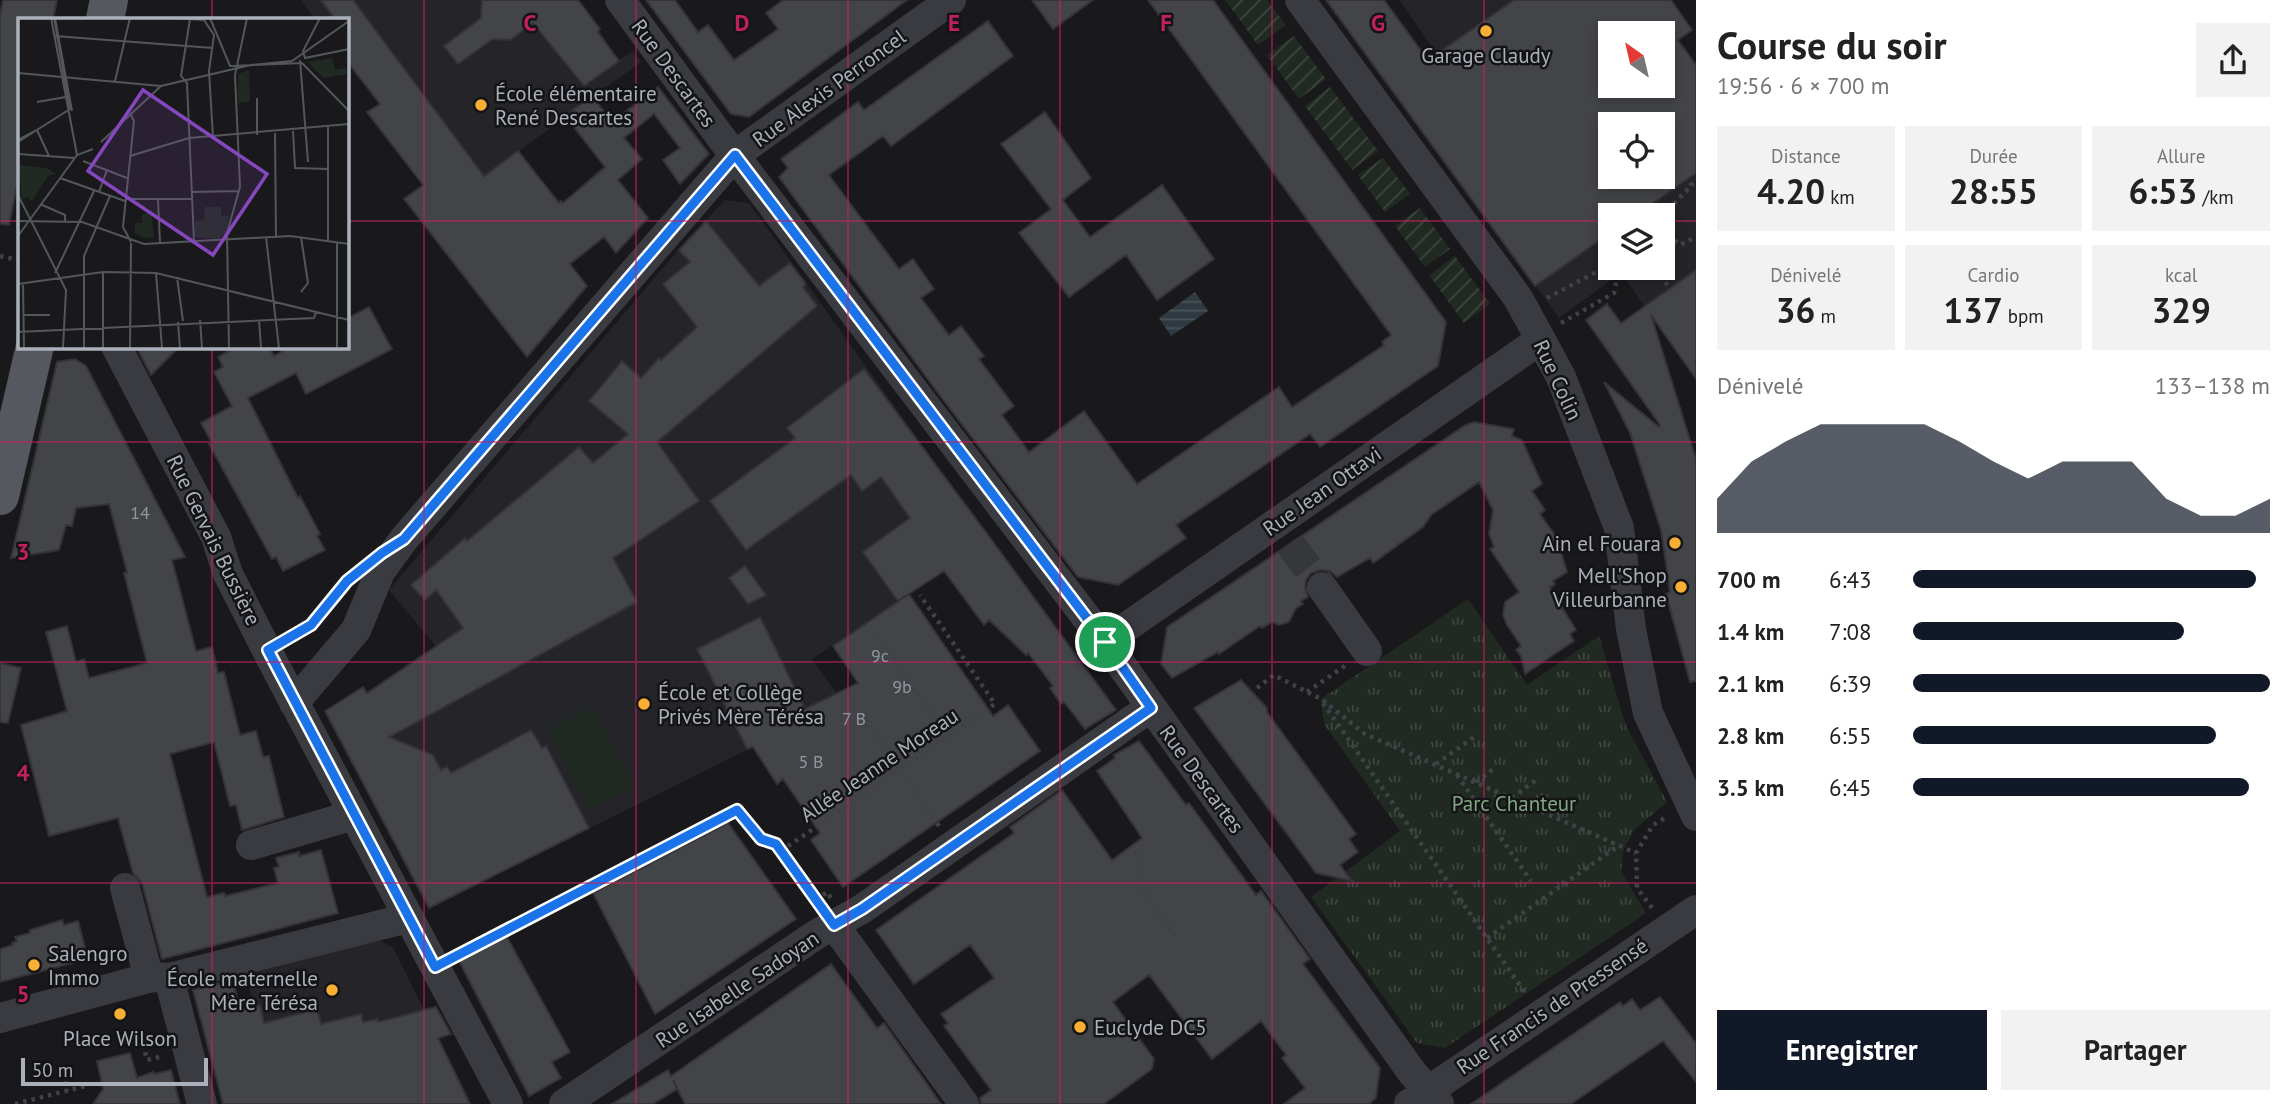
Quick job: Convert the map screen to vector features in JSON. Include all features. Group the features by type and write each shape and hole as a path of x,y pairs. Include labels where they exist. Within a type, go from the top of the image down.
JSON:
{"main road":[{"path":"82,18 86,0"},
{"path":"105,18 109,0"},
{"path":"0,408 18,327"},
{"path":"0,496 35,348"}],"street":[{"name":"Rue Descartes","path":"620,0 1105,642 1425,1100"},
{"name":"Rue Alexis Perroncel","path":"294,703 356,630 380,572 404,539 735,155 951,0"},
{"name":"Rue Colin","path":"1300,0 1518,298 1548,332 1561,377 1619,528 1631,629 1648,713 1692,810"},
{"name":"Rue Jean Ottavi","path":"1105,642 1282,534 1548,332"},
{"name":"Rue Gervais Bussière","path":"117,348 216,537 228,574 294,703 508,1104"},
{"path":"1322,587 1367,651"},
{"name":"Rue Isabelle Sadoyan","path":"564,1104 817,934 862,909 1151,708"},
{"path":"251,845 354,816"},
{"path":"125,888 150,980 202,1104"},
{"name":"Rue Francis de Pressensé","path":"1425,1100 1696,910"},
{"path":"0,1018 408,918"},
{"path":"834,925 964,1104"},
{"path":"118,931 150,980"}],"path":[{"path":"1675,203 1692,185 1688,179"},
{"path":"1675,241 1680,246 1696,237"},
{"path":"0,256 18,260"},
{"path":"1540,302 1598,271"},
{"path":"1548,332 1614,293 1616,280"},
{"path":"1664,280 1670,289"},
{"path":"268,650 311,625 347,581"},
{"name":"Allée Jeanne Moreau","path":"781,851 996,704 920,595"},
{"path":"874,631 948,737"},
{"path":"1307,692 1367,651"},
{"path":"1256,688 1274,675 1321,699 1365,734 1636,853"},
{"path":"1321,699 1527,995"},
{"path":"859,712 943,831"},
{"path":"1435,765 1477,735"},
{"path":"1475,782 1493,769"},
{"path":"1457,774 1531,881"},
{"path":"1511,798 1536,780"},
{"path":"435,967 737,810 761,839 776,844 834,925"},
{"path":"1667,929 1637,888 1636,853 1653,825 1692,810"},
{"path":"1487,938 1618,846"},
{"path":"1135,852 1139,858 1142,889 1177,937"},
{"path":"143,1044 147,1060"},
{"path":"60,1066 67,1091"},
{"path":"15,1104 89,1085"}],"shaded area":[{"name":"École élémentaire René Descartes","path":"301,0 578,0 600,29 594,35 618,61 633,51 641,62 453,199 348,22 348,18 314,18"},
{"path":"1399,0 1650,0 1665,21 1598,21 1598,98 1675,98 1675,35 1696,65 1696,379 1626,280 1675,280 1675,203 1598,203 1598,280 1611,280 1559,318 1535,285 1579,255"},
{"path":"725,200 749,203 990,540 812,659 843,702 429,908 350,758 636,601 613,558 448,661 389,590 679,249"},
{"path":"1195,292 1208,311 1171,336 1159,318"},
{"name":"École maternelle Mère Térésa","path":"379,939 394,949 424,1010 363,1022 361,1014 321,1024 316,1009 264,1023 260,1006 254,1007 246,975"}],"green space":[{"path":"1225,0 1267,0 1286,25 1258,45"},
{"path":"1294,36 1326,79 1299,99 1267,55"},
{"path":"1330,87 1378,151 1352,170 1305,106"},
{"path":"1383,158 1410,194 1385,212 1358,175"},
{"path":"1420,208 1450,249 1425,267 1395,226"},
{"path":"1455,256 1490,304 1464,323 1429,275"},
{"name":"Parc Chanteur","path":"1468,599 1527,685 1599,636 1626,726 1667,802 1635,829 1624,848 1621,871 1646,913 1445,1048 1417,1043 1311,897 1400,831 1324,724 1321,699"},
{"path":"593,706 635,787 588,810 547,729"}],"building":[{"path":"3,0 57,0 53,18 18,18 18,181 9,225 0,224 0,15"},
{"path":"321,0 353,0 484,176 518,151 559,203 563,203 605,167 565,116 592,96 612,122 658,87 709,154 680,184 663,160 680,148 654,114 624,138 642,159 618,180 648,218 616,253 604,237 570,264 587,286 527,357 404,199 423,185 367,112 380,104 348,63 348,18 334,18"},
{"path":"482,0 578,0 619,61 584,86 533,23 510,40 493,39 458,64 444,46 481,18"},
{"path":"646,0 675,0 698,32 708,25 734,60 778,29 766,13 783,0 907,0 749,117 731,114"},
{"path":"1032,0 1093,0 1053,29"},
{"path":"1148,0 1213,0 1446,322 1438,366 1320,447 1310,434 1176,525 1186,538 1118,585 1078,577 779,177 788,168 781,159 858,102 864,110 988,21 1013,56 891,146 883,136 829,175 899,269 913,259 934,289 921,298 949,335 961,326 984,356 979,359 1014,406 1002,415 1029,452 1084,411 1137,484 1279,387 1292,407 1384,345 1382,342 1391,335"},
{"path":"1326,0 1384,0 1428,60 1514,0 1671,0 1692,30 1678,40 1696,65 1696,173 1675,188 1675,112 1598,112 1598,189 1673,189 1653,203 1598,203 1598,241 1535,286"},
{"path":"1045,112 1091,178 1063,200 1090,237 1162,185 1214,259 1157,300 1126,255 1069,297 1019,233 1051,209 1001,144"},
{"path":"706,221 759,286 790,263 806,284 803,287 817,306 657,442 699,501 613,558 637,602 389,737 433,755 441,770 447,766 451,773 531,730 542,748 546,746 589,828 429,908 325,711 363,687 367,693 463,628 436,590 425,600 411,585 579,447 593,463 628,434 589,401 622,361 641,378 659,358 661,360 697,327 663,284 690,262 679,250"},
{"path":"1696,270 1696,379 1651,315 1696,459 1696,681 1690,682 1666,594 1670,592 1661,530 1630,433 1604,382 1659,427 1660,425 1586,320 1607,304 1621,323"},
{"path":"369,307 392,349 306,394 296,373 248,398 298,498 300,496 320,534 317,536 325,550 283,571 276,557 272,559 209,444 212,443 201,423 232,406 214,372 223,367 218,357 234,348 269,348 274,356 288,348 348,348 348,318"},
{"path":"137,348 178,348 151,375"},
{"path":"75,359 86,366 185,557 172,560 196,651 212,647 218,673 224,672 240,735 256,731 263,757 269,756 284,817 242,830 236,805 230,806 214,742 170,754 207,897 224,893 225,896 278,883 274,868 279,867 276,858 321,850 338,913 162,959 142,883 133,873 118,818 49,836 21,725 67,711 46,632 67,626 76,662 84,659 89,678 147,663 109,504 76,508 72,526 66,525 59,550 11,558 57,362"},
{"path":"864,369 1116,710 1085,729 1064,702 1061,704 1050,688 1053,686 1028,653 1026,655 989,620 984,625 944,571 898,601 863,552 910,518 881,477 862,491 851,475 746,550 710,501 795,438 787,428"},
{"path":"1474,422 1514,429 1512,436 1522,440 1542,484 1532,491 1545,510 1540,514 1557,538 1567,572 1553,581 1555,584 1550,588 1576,630 1570,634 1574,641 1525,674 1521,656 1516,650 1521,646 1503,615 1505,602 1519,592 1490,549 1494,547 1489,534 1493,510 1479,482 1431,515 1423,527 1373,563 1370,558 1337,577 1330,571 1311,573 1305,588 1308,597 1301,601 1303,604 1296,608 1289,622 1279,625 1272,622 1262,628 1260,626 1219,654 1218,652 1172,678 1161,664 1167,627 1464,426"},
{"path":"745,566 766,595 748,604 729,578"},
{"path":"909,594 993,716 1008,705 1040,751 843,887 811,840 820,833 783,779 777,784 753,747 747,749 697,649 760,617 805,709 858,683 833,646"},
{"path":"0,663 21,668 8,723 0,722"},
{"path":"1241,680 1267,708 1267,712 1356,834 1349,839 1358,852 1340,865 1352,881 1316,873 1194,708"},
{"path":"1139,741 1186,805 1189,803 1256,895 1261,891 1310,959 1303,964 1380,1068 1376,1098 1369,1104 1284,1104 1305,1088 1282,1058 1286,1055 1261,1021 1212,1059 1149,975 1113,1002 1154,1059 1152,1069 1104,1104 981,1104 980,1098 991,1090 944,1026 948,1023 941,1014 994,978 970,945 914,984 876,930 1014,833 1010,827 1062,790 1112,860 1142,838 1097,771 1115,758 1114,755"},
{"path":"728,823 796,919 655,1014 593,893"},
{"path":"62,920 64,925 78,921 88,959 0,982 0,949 13,945 12,943 17,941 15,937"},
{"path":"507,937 570,1052 552,1062 561,1078 529,1096 459,961"},
{"path":"831,964 877,1028 884,1023 941,1104 685,1104 673,1080 677,1089 653,1104 612,1104 668,1070 671,1076"},
{"path":"233,980 240,1010 260,1005 264,1023 317,1009 321,1024 361,1014 363,1022 378,1019 378,1022 436,1007 451,1034 438,1038 470,1104 223,1104 193,990"},
{"path":"1660,997 1696,1043 1696,1082 1663,1041 1571,1104 1471,1104 1620,1002 1623,1006 1632,999 1640,1010"},
{"path":"130,1053 137,1078 153,1072 171,1070 180,1104 93,1104 103,1089 97,1061"}],"tunnel":[{"path":"1290,544 1322,587"}],"place":[{"name":"Garage Claudy","path":"1486,31"},
{"name":"École élémentaire René Descartes","path":"481,105"},
{"name":"Ain el Fouara","path":"1675,543"},
{"name":"Mell'Shop Villeurbanne","path":"1681,587"},
{"name":"École et Collège Privés Mère Térésa","path":"644,704"},
{"name":"Salengro Immo","path":"34,965"},
{"name":"École maternelle Mère Térésa","path":"332,990"},
{"name":"Place Wilson","path":"120,1014"},
{"name":"Euclyde DC5","path":"1080,1027"}],"route":[{"path":"735,155 1105,642 1151,708 862,909 834,925 776,844 761,839 737,810 435,967 268,650 311,625 347,581 404,539 735,155"}]}
